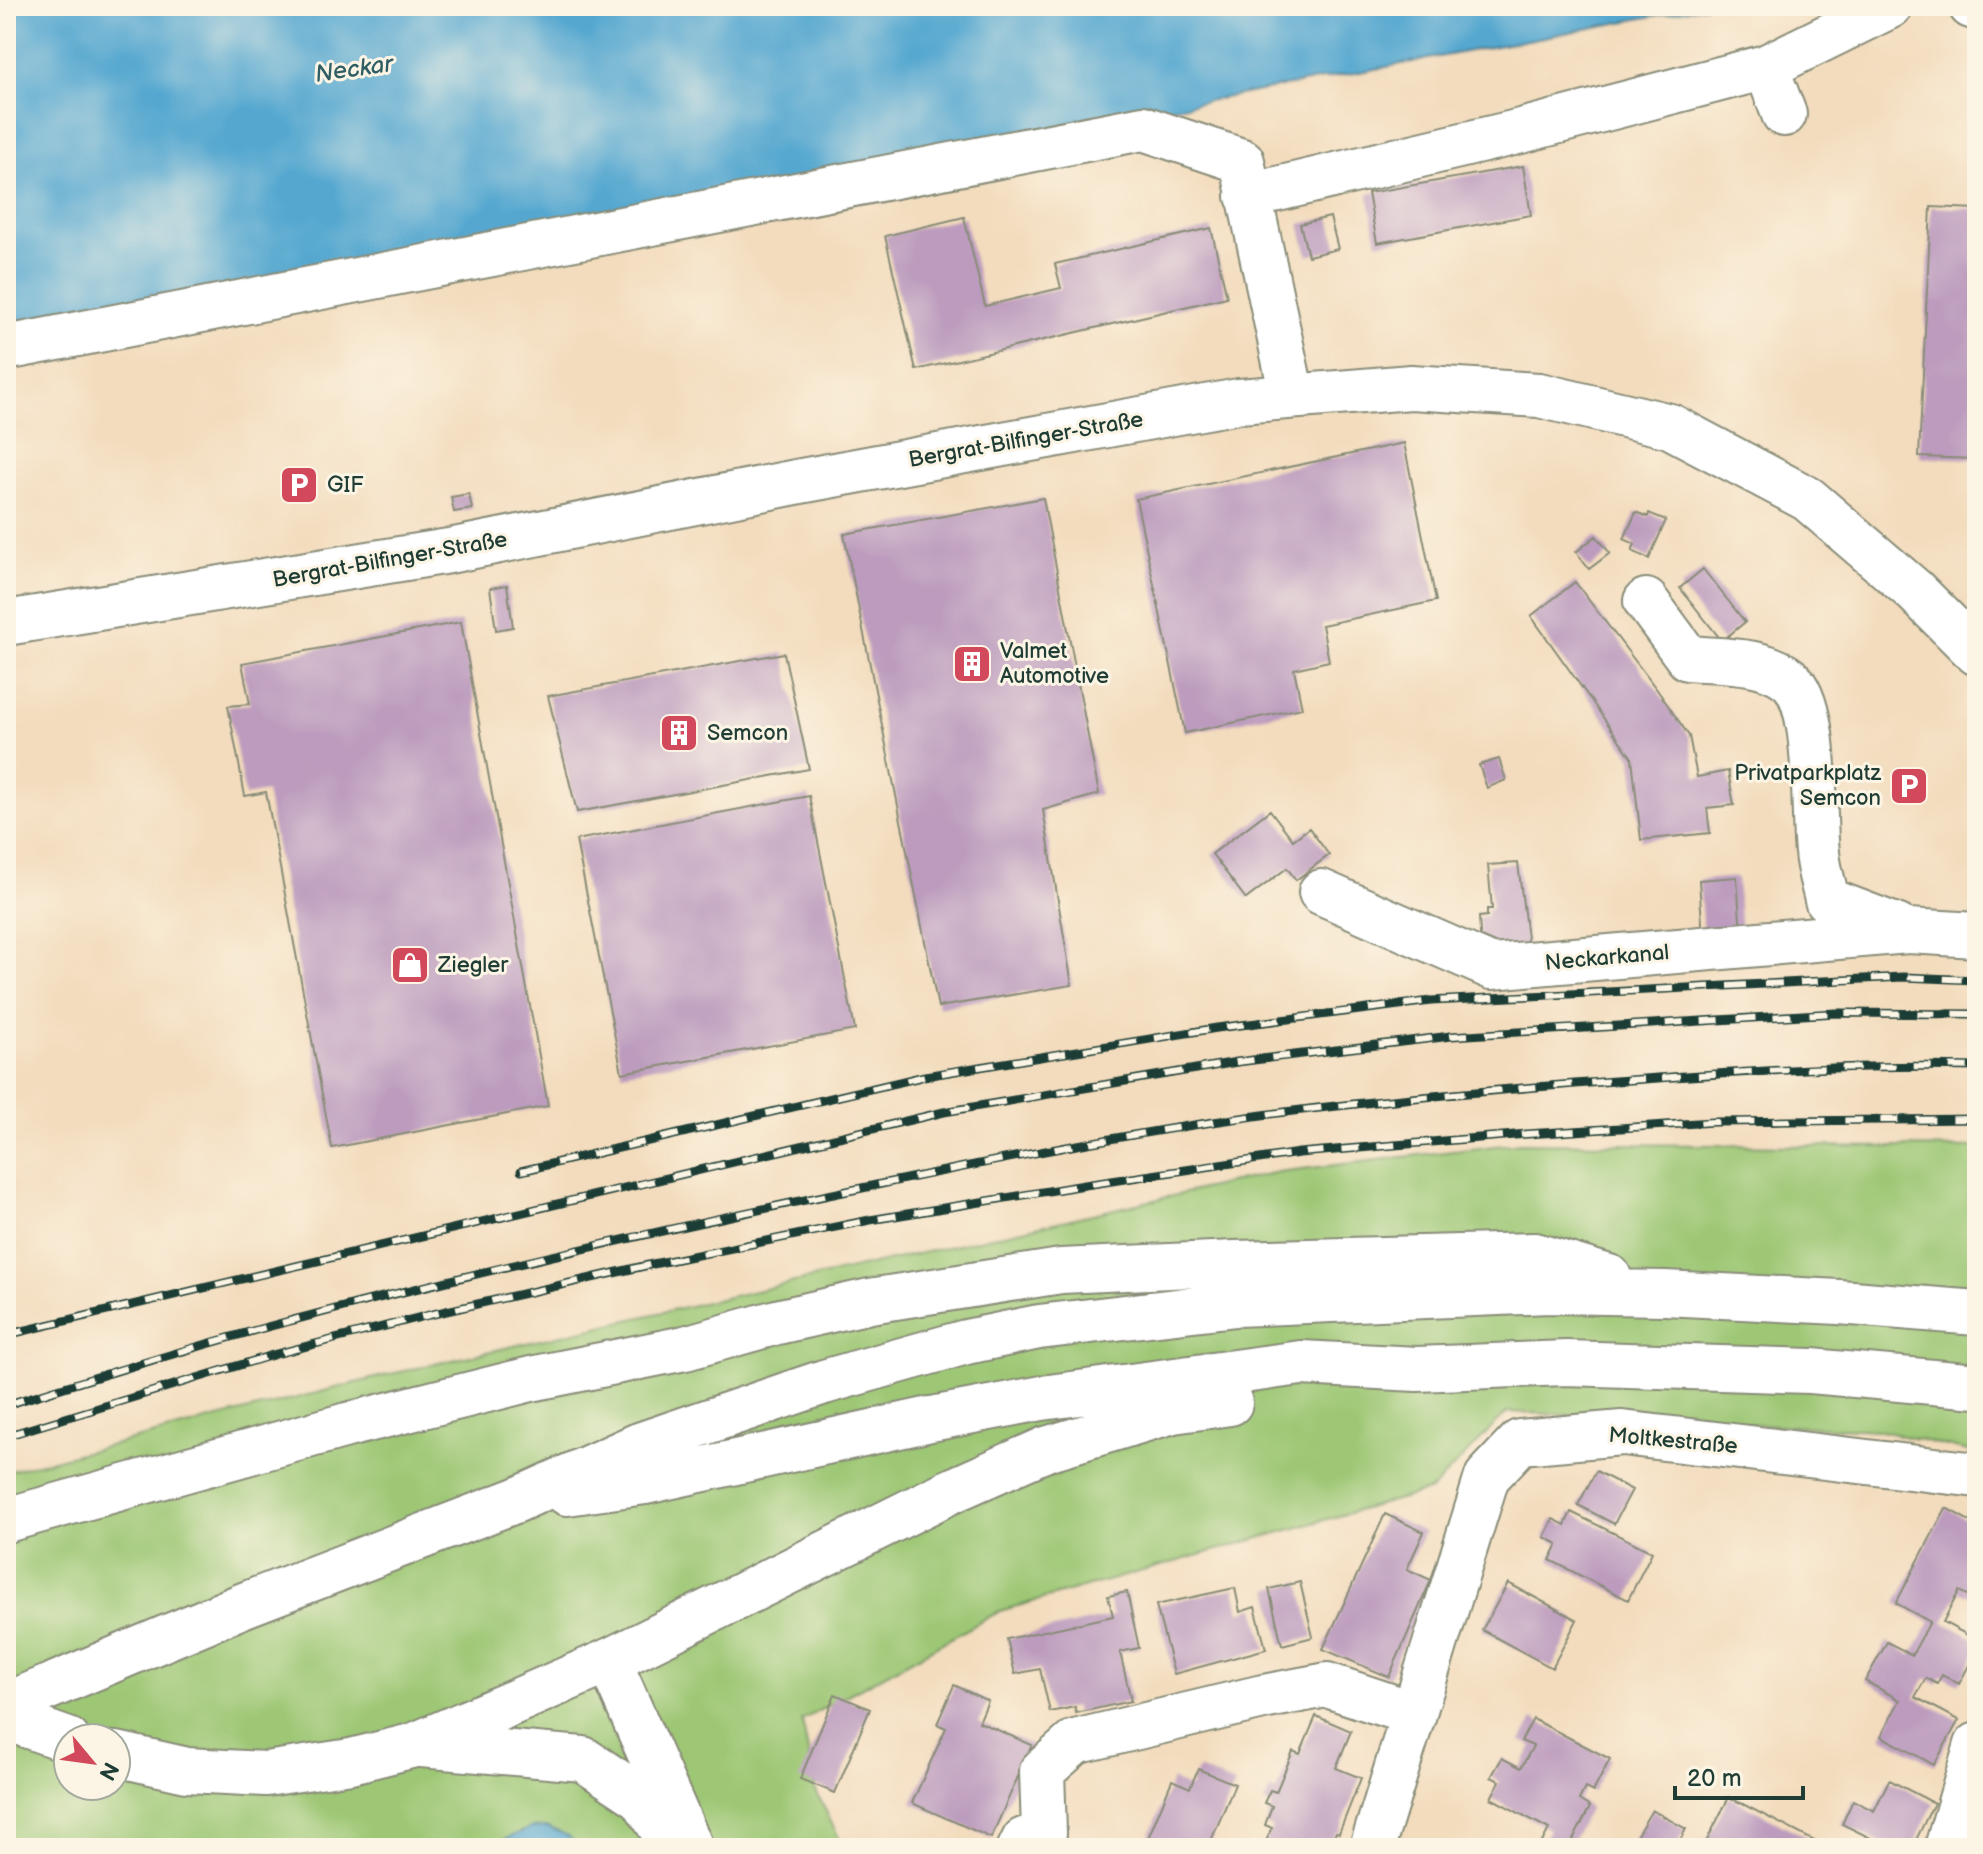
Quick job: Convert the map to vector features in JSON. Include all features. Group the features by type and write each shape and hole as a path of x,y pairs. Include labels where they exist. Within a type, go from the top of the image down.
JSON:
{"main road":[{"path":"1248,196 1513,133 1766,67 1890,6"},
{"path":"1971,6 1977,8"},
{"path":"1766,67 1784,114"},
{"path":"6,348 1143,128 1242,161 1292,396"},
{"name":"Bergrat-Bilfinger-Straße","path":"6,623 449,551 801,481 1239,401 1411,387 1539,395 1670,426 1808,499 1915,591 1977,653"},
{"name":"Neckarkanal","path":"1646,601 1688,658 1759,665 1789,679 1803,698 1814,772 1817,854 1827,900 1908,931"},
{"name":"Neckarkanal","path":"1321,892 1492,967 1908,931 1977,935"},
{"path":"6,1520 347,1425 531,1379 685,1348 777,1322 870,1301 1061,1271 1535,1255 1665,1293"},
{"path":"6,1705 244,1605 517,1500 639,1445 824,1382 966,1342 1039,1327 1236,1304 1549,1291 1665,1293 1977,1313"},
{"path":"517,1500 645,1482 1042,1398 1301,1363 1417,1369 1566,1363 1811,1371 1977,1386"},
{"path":"132,1758 187,1770 266,1774 351,1761 415,1745 609,1661 949,1492 1046,1449 1173,1411 1302,1394 1417,1369"},
{"name":"Moltkestraße","path":"1372,1848 1487,1477 1520,1442 1622,1433 1977,1475"},
{"path":"609,1661 691,1848"},
{"path":"1032,1840 1042,1771 1075,1742 1263,1697 1327,1685 1414,1714"},
{"path":"6,1718 52,1734"},
{"path":"415,1745 583,1759 642,1798 673,1848"},
{"path":"1947,1848 1977,1745"}],"green space":[{"path":"1520,1143 1977,1148 1977,1453 1877,1430 1507,1412 1431,1490 1000,1611 802,1720 815,1789 844,1848 6,1848 6,1472 391,1374 1277,1172"}],"water":[{"name":"Neckar","path":"6,6 1706,6 6,330"},
{"path":"548,1827 566,1835 583,1848 491,1848 530,1828"}],"building":[{"path":"1523,166 1531,215 1377,243 1368,193"},
{"path":"1931,207 1977,209 1977,459 1919,457"},
{"path":"964,217 985,306 1061,288 1055,264 1211,228 1227,297 916,370 885,236"},
{"path":"1330,217 1338,249 1308,256 1300,224"},
{"path":"1404,443 1436,601 1322,625 1329,661 1294,669 1302,708 1185,733 1136,499"},
{"path":"469,494 472,509 454,512 451,497"},
{"name":"Valmet Automotive","path":"1043,498 1099,794 1043,810 1072,985 938,1007 844,534"},
{"path":"1636,512 1666,520 1649,559 1632,551 1635,544 1624,539"},
{"path":"1596,536 1610,553 1589,569 1576,552"},
{"path":"1703,569 1745,622 1722,641 1680,588"},
{"path":"1575,582 1689,736 1697,777 1728,771 1734,805 1707,808 1710,833 1641,840 1632,758 1531,616"},
{"path":"507,585 513,627 496,630 490,588"},
{"name":"Ziegler","path":"461,622 548,1106 332,1148 266,792 245,796 228,706 250,704 242,663"},
{"name":"Semcon","path":"784,653 809,769 577,812 548,696"},
{"path":"1499,759 1506,780 1487,788 1479,765"},
{"path":"809,796 855,1030 622,1073 576,840"},
{"path":"1270,810 1293,840 1309,828 1329,855 1296,880 1287,868 1246,899 1212,854"},
{"path":"1518,863 1528,946 1481,950 1479,917 1487,916 1487,909 1492,909 1488,865"},
{"path":"1737,877 1741,934 1703,937 1699,880"},
{"path":"1596,1471 1632,1490 1614,1524 1578,1505"},
{"path":"1946,1508 1977,1525 1977,1586 1971,1597 1959,1591 1943,1622 1977,1640 1977,1650 1959,1684 1942,1675 1937,1684 1926,1678 1915,1697 1959,1720 1934,1765 1881,1736 1900,1700 1865,1681 1887,1642 1912,1655 1930,1622 1896,1603"},
{"path":"1571,1512 1652,1552 1628,1600 1550,1560 1558,1544 1544,1537 1553,1519 1565,1525"},
{"path":"1385,1514 1424,1532 1407,1569 1431,1580 1389,1677 1323,1649"},
{"path":"1300,1582 1313,1637 1282,1645 1269,1589"},
{"path":"1508,1583 1577,1620 1552,1668 1482,1630"},
{"path":"1235,1588 1240,1612 1255,1607 1266,1649 1174,1674 1156,1605"},
{"path":"1127,1592 1139,1648 1120,1652 1131,1701 1076,1713 1075,1707 1050,1712 1040,1669 1015,1674 1007,1639 1113,1616 1108,1596"},
{"path":"954,1685 988,1701 979,1722 1032,1745 991,1838 912,1803 946,1728 937,1724"},
{"path":"835,1694 870,1709 835,1793 800,1779"},
{"path":"1316,1716 1351,1731 1336,1768 1361,1778 1339,1833 1336,1832 1329,1848 1263,1848 1272,1828 1265,1825 1272,1806 1264,1803 1270,1790 1276,1792 1293,1751 1300,1754"},
{"path":"1533,1719 1610,1759 1593,1792 1585,1788 1579,1800 1590,1807 1573,1840 1584,1846 1582,1848 1539,1848 1549,1829 1491,1798 1500,1781 1491,1777 1502,1758 1521,1768 1533,1746 1521,1741"},
{"path":"1198,1769 1235,1784 1208,1848 1144,1848 1172,1780 1190,1788"},
{"path":"1889,1780 1934,1803 1912,1848 1891,1848 1842,1824 1853,1800 1874,1811"},
{"path":"1729,1797 1828,1848 1703,1848"},
{"path":"1652,1810 1686,1829 1676,1848 1629,1848"}],"railway":[{"path":"521,1171 925,1076 1217,1028 1431,1001 1903,977 1977,980"},
{"path":"6,1335 944,1112 1237,1062 1451,1036 1836,1013 1977,1014"},
{"path":"6,1405 267,1327 498,1269 808,1199 1140,1134 1293,1111 1556,1085 1810,1069 1977,1067"},
{"path":"6,1436 276,1354 429,1315 653,1264 870,1220 1085,1185 1299,1153 1527,1134 1713,1122 1977,1119"}],"place":[{"name":"GIF","path":"299,485"},
{"name":"Valmet Automotive","path":"972,664"},
{"name":"Semcon","path":"679,733"},
{"name":"Privatparkplatz Semcon","path":"1909,786"},
{"name":"Ziegler","path":"410,965"}]}
